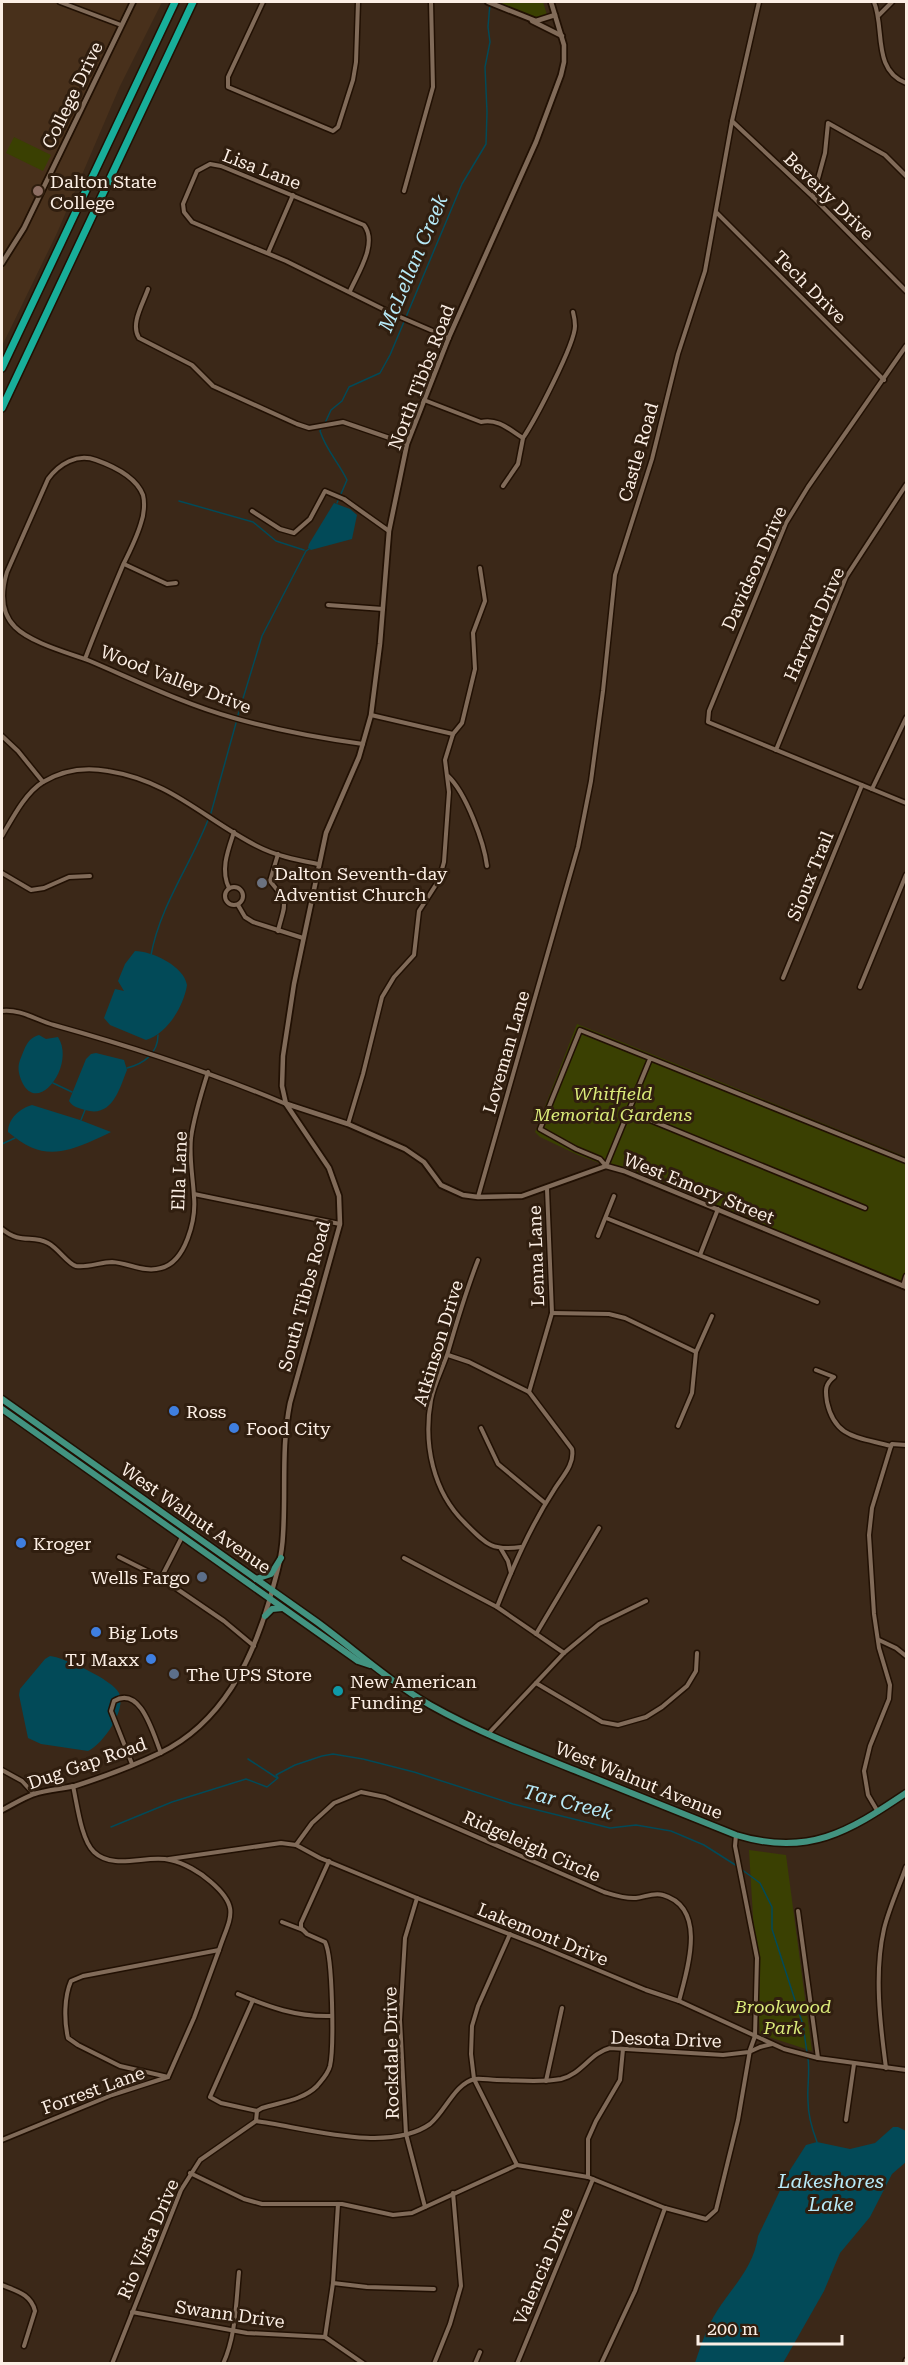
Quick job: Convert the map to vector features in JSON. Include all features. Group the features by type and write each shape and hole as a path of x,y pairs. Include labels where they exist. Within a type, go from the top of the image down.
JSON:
{"highway":[{"path":"2,368 175,2"},
{"path":"2,408 193,2"}],"main road":[{"name":"West Walnut Avenue","path":"2,1399 362,1654 371,1665"},
{"name":"West Walnut Avenue","path":"2,1409 358,1661 371,1665 430,1704 487,1734 735,1835 771,1843 814,1840 851,1828 906,1793"},
{"path":"256,1579 272,1574 280,1558"},
{"path":"265,1616 272,1609 283,1609"}],"street":[{"path":"60,2 121,25"},
{"name":"College Drive","path":"2,263 24,228 133,2"},
{"path":"263,2 228,77 228,87 333,131 338,126 353,80 356,62 358,2"},
{"path":"404,191 432,87 431,2"},
{"name":"North Tibbs Road","path":"363,744 371,715 390,531 407,444 449,338 536,142 556,90 564,62 562,37 551,2"},
{"name":"Castle Road","path":"560,913 578,847 591,781 607,661 615,574 652,459 678,354 705,271 732,121 759,2"},
{"path":"874,2 879,15 879,35 884,63 900,81 906,83"},
{"path":"879,15 892,2"},
{"path":"490,3 562,37"},
{"path":"529,20 542,21 555,15"},
{"name":"Beverly Drive","path":"732,121 813,197 906,291"},
{"path":"813,197 825,153 828,123 885,155 906,176"},
{"name":"Lisa Lane","path":"350,291 369,245 369,232 364,225 221,166 210,164 197,171 183,204 184,212 192,222 268,253 449,338"},
{"path":"268,253 293,195"},
{"name":"Tech Drive","path":"717,213 884,380"},
{"path":"148,289 134,331 139,338 151,346 173,354 192,365 213,386 309,429 343,422 407,444"},
{"path":"503,486 518,464 524,438 542,407 573,334 575,328 573,312"},
{"name":"Davidson Drive","path":"776,750 708,722 709,711 786,524 808,488 906,346"},
{"path":"424,399 481,422 490,420 501,424 524,438"},
{"name":"Wood Valley Drive","path":"85,659 142,520 143,496 129,477 107,464 83,458 64,463 48,478 7,572 2,588 2,600 14,626 23,633 85,659 188,702 232,718 279,730 363,744"},
{"name":"Harvard Drive","path":"776,750 846,577 906,485"},
{"path":"252,511 280,529 294,532 310,519 325,491 344,499 390,531"},
{"path":"124,564 167,584 176,583"},
{"path":"348,1124 382,997 394,977 414,955 419,911 439,880 444,862 448,827 448,776 445,760 453,734 462,723 475,669 473,633 485,601 480,568"},
{"path":"328,605 382,609"},
{"path":"371,715 453,734"},
{"path":"872,789 906,720"},
{"path":"2,736 18,751 43,782"},
{"name":"South Tibbs Road","path":"272,1590 284,1535 285,1427 339,1224 339,1196 329,1168 286,1104 282,1086 283,1056 318,864 332,816 363,744"},
{"path":"776,750 906,803"},
{"path":"2,836 27,798 43,782 67,771 92,768 129,774 161,786 258,846 278,854 318,864"},
{"path":"448,776 466,805 485,846 488,866"},
{"name":"Sioux Trail","path":"783,978 862,785"},
{"path":"229,888 225,858 234,832"},
{"path":"278,854 270,880 283,895 285,901 278,931"},
{"path":"2,873 31,890 44,888 69,877 90,876"},
{"path":"860,987 906,875"},
{"path":"229,888 238,888 243,892 243,900 232,905 226,899 229,888"},
{"path":"238,904 245,917 253,922 303,938"},
{"name":"Loveman Lane","path":"478,1197 560,913"},
{"path":"2,1011 23,1012 45,1023 148,1052 208,1072 286,1104"},
{"path":"650,1059 606,1166 600,1159 540,1129 580,1030 906,1161"},
{"name":"Ella Lane","path":"2,1229 14,1238 41,1240 48,1243 60,1250 71,1264 78,1266 105,1262 147,1269 163,1268 172,1263 187,1238 193,1214 194,1194 189,1160 192,1137 208,1072"},
{"name":"West Emory Street","path":"286,1104 348,1124 405,1149 424,1162 441,1185 450,1190 478,1197 522,1196 606,1166 624,1171 905,1286"},
{"path":"628,1111 865,1208"},
{"name":"Lenna Lane","path":"529,1392 552,1312 547,1188"},
{"path":"194,1194 339,1224"},
{"path":"598,1236 614,1196"},
{"path":"700,1255 718,1209"},
{"path":"606,1218 817,1302"},
{"name":"Atkinson Drive","path":"478,1260 463,1296 448,1354 431,1398 428,1437 434,1471 452,1510 481,1539 501,1550"},
{"path":"905,1286 906,1276"},
{"path":"552,1312 609,1314 625,1318 696,1352"},
{"path":"678,1426 692,1393 696,1352 712,1316"},
{"path":"448,1354 480,1366 529,1392 573,1449 570,1465 545,1503 522,1547 497,1607"},
{"path":"816,1370 834,1377 827,1382 825,1390 836,1426 846,1432 891,1446 900,1443 906,1445"},
{"path":"481,1428 498,1464 545,1503"},
{"path":"878,1812 868,1795 864,1777 870,1746 889,1699 890,1685 874,1614 870,1525 872,1508 891,1446"},
{"path":"536,1634 599,1528"},
{"path":"161,1578 182,1537"},
{"path":"511,1573 508,1561 501,1550 522,1547"},
{"path":"119,1557 161,1578 254,1646"},
{"path":"404,1558 497,1607 564,1653"},
{"name":"Dug Gap Road","path":"2,1810 34,1794 73,1786 161,1753 185,1738 209,1717 233,1689 254,1646 272,1590"},
{"path":"487,1734 564,1653 599,1624 646,1601"},
{"path":"879,1639 906,1656"},
{"path":"536,1683 602,1722 618,1725 646,1717 687,1686 696,1671 697,1653"},
{"path":"132,1764 111,1711 114,1701 121,1696 126,1696 139,1705 161,1753"},
{"path":"2,1770 22,1781 34,1794"},
{"name":"Lakemont Drive","path":"73,1786 80,1820 89,1845 94,1853 106,1858 132,1862 281,1843 296,1845 328,1861 417,1898 646,1990 679,2001 773,2044 818,2058 906,2070"},
{"name":"Ridgeleigh Circle","path":"296,1845 312,1822 334,1803 361,1792 385,1797 604,1892 634,1898 663,1894 678,1904 692,1924 686,1975 679,2001"},
{"path":"190,2173 244,2199 262,2204 338,2204 393,2215 412,2213 517,2165 588,2177 665,2208 706,2219 716,2210 738,2120 749,2052 755,2036 757,1958 735,1846 735,1835"},
{"name":"Forrest Lane","path":"2,2140 112,2095 168,2077 194,2018 219,1950 230,1917 231,1904 225,1894 199,1873 169,1859"},
{"path":"303,1930 301,1923 328,1861"},
{"path":"886,2068 880,1994 882,1940 887,1917 906,1867"},
{"name":"Rockdale Drive","path":"417,1898 405,1938 400,2020 406,2134 425,2207"},
{"path":"798,1911 818,2058"},
{"path":"253,2000 210,2097 221,2103 257,2111 300,2098 316,2087 327,2074 330,2066 331,2016 328,1949 325,1942 282,1922"},
{"path":"510,1935 478,2006 472,2026 471,2054 474,2079 517,2165"},
{"path":"168,2077 120,2066 68,2038 66,2007 71,1981 82,1976 219,1950"},
{"path":"238,1994 275,2010 309,2017 331,2016"},
{"path":"546,2080 562,2008"},
{"name":"Desota Drive","path":"474,2079 546,2080 577,2073 601,2050 623,2049 723,2055 749,2052 773,2044"},
{"path":"588,2177 588,2139 620,2080 623,2049"},
{"path":"846,2120 854,2064"},
{"path":"257,2111 256,2121 358,2137 406,2134 429,2124 459,2090 474,2079"},
{"name":"Rio Vista Drive","path":"112,2364 181,2190 190,2173 200,2160 256,2121"},
{"name":"Valencia Drive","path":"517,2364 593,2179"},
{"path":"434,2364 450,2324 461,2286 453,2193"},
{"path":"338,2204 333,2283 325,2337 364,2364"},
{"path":"601,2364 635,2291 665,2208"},
{"path":"223,2364 233,2331 239,2272"},
{"path":"333,2283 367,2287 434,2289"},
{"path":"2,2286 23,2294 35,2311 24,2346"},
{"name":"Swann Drive","path":"132,2312 247,2333 325,2337"},
{"path":"475,2364 480,2352"}],"shaded area":[{"name":"Dalton State College","path":"2,2 162,2 120,86 57,233 2,346"}],"green space":[{"path":"497,2 543,2 548,18 545,22"},
{"path":"14,137 51,155 43,171 6,153"},
{"name":"Whitfield Memorial Gardens","path":"577,1024 906,1157 906,1283 787,1234 578,1155 540,1137 535,1132"},
{"name":"Brookwood Park","path":"749,1850 786,1855 812,2051 760,2034"}],"water":[{"path":"334,503 350,509 357,515 352,539 311,550 308,548 309,544"},
{"path":"135,951 158,957 174,966 185,978 187,985 182,1002 173,1018 161,1032 146,1040 110,1025 104,1018 115,989 124,991 118,981 125,964"},
{"path":"39,1035 46,1039 58,1037 62,1048 62,1061 53,1083 37,1093 29,1091 22,1082 19,1069 26,1045"},
{"path":"96,1053 124,1060 127,1070 117,1094 108,1106 102,1110 85,1110 72,1105 69,1101 86,1059"},
{"path":"32,1105 111,1132 70,1149 49,1152 39,1150 8,1132 15,1115"},
{"path":"50,1656 87,1670 108,1682 119,1693 121,1700 117,1717 107,1734 88,1751 41,1744 28,1738 19,1695 20,1689"},
{"name":"Lakeshores Lake","path":"893,2127 906,2131 906,2162 892,2174 870,2217 840,2253 824,2291 783,2363 695,2363 710,2323 747,2267 758,2236 790,2170 806,2145 817,2142 850,2149 875,2143"}],"waterway":[{"name":"McLellan Creek","path":"325,423 331,410 342,401 349,387 380,373 390,355 462,184 486,144 485,67 490,42 488,27 490,3"},
{"name":"McLellan Creek","path":"322,427 320,431 323,438 347,480 337,503"},
{"path":"179,501 253,522 276,541 304,550"},
{"name":"McLellan Creek","path":"238,715 262,636 309,549"},
{"name":"McLellan Creek","path":"211,813 236,723"},
{"name":"McLellan Creek","path":"151,955 168,903 208,820"},
{"name":"McLellan Creek","path":"127,1068 149,1057 155,1048 158,1035"},
{"path":"53,1083 72,1092"},
{"name":"McLellan Creek","path":"81,1120 85,1110"},
{"name":"McLellan Creek","path":"2,1144 15,1138"},
{"name":"Tar Creek","path":"111,1827 172,1802 246,1779 267,1787 278,1778 276,1775 295,1765 333,1754 414,1772 513,1804 610,1828 636,1825 671,1831 704,1845 737,1866"},
{"path":"248,1759 277,1778"},
{"name":"Tar Creek","path":"741,1869 760,1883 772,1907 772,1929 803,2025 807,2053"},
{"name":"Tar Creek","path":"808,2058 809,2111 817,2142"}],"place":[{"name":"Dalton State College","path":"38,191"},
{"name":"Dalton Seventh-day Adventist Church","path":"262,883"},
{"name":"Ross","path":"174,1411"},
{"name":"Food City","path":"234,1428"},
{"name":"Kroger","path":"21,1543"},
{"name":"Wells Fargo","path":"202,1577"},
{"name":"Big Lots","path":"96,1632"},
{"name":"TJ Maxx","path":"151,1659"},
{"name":"The UPS Store","path":"174,1674"},
{"name":"New American Funding","path":"338,1691"}]}
